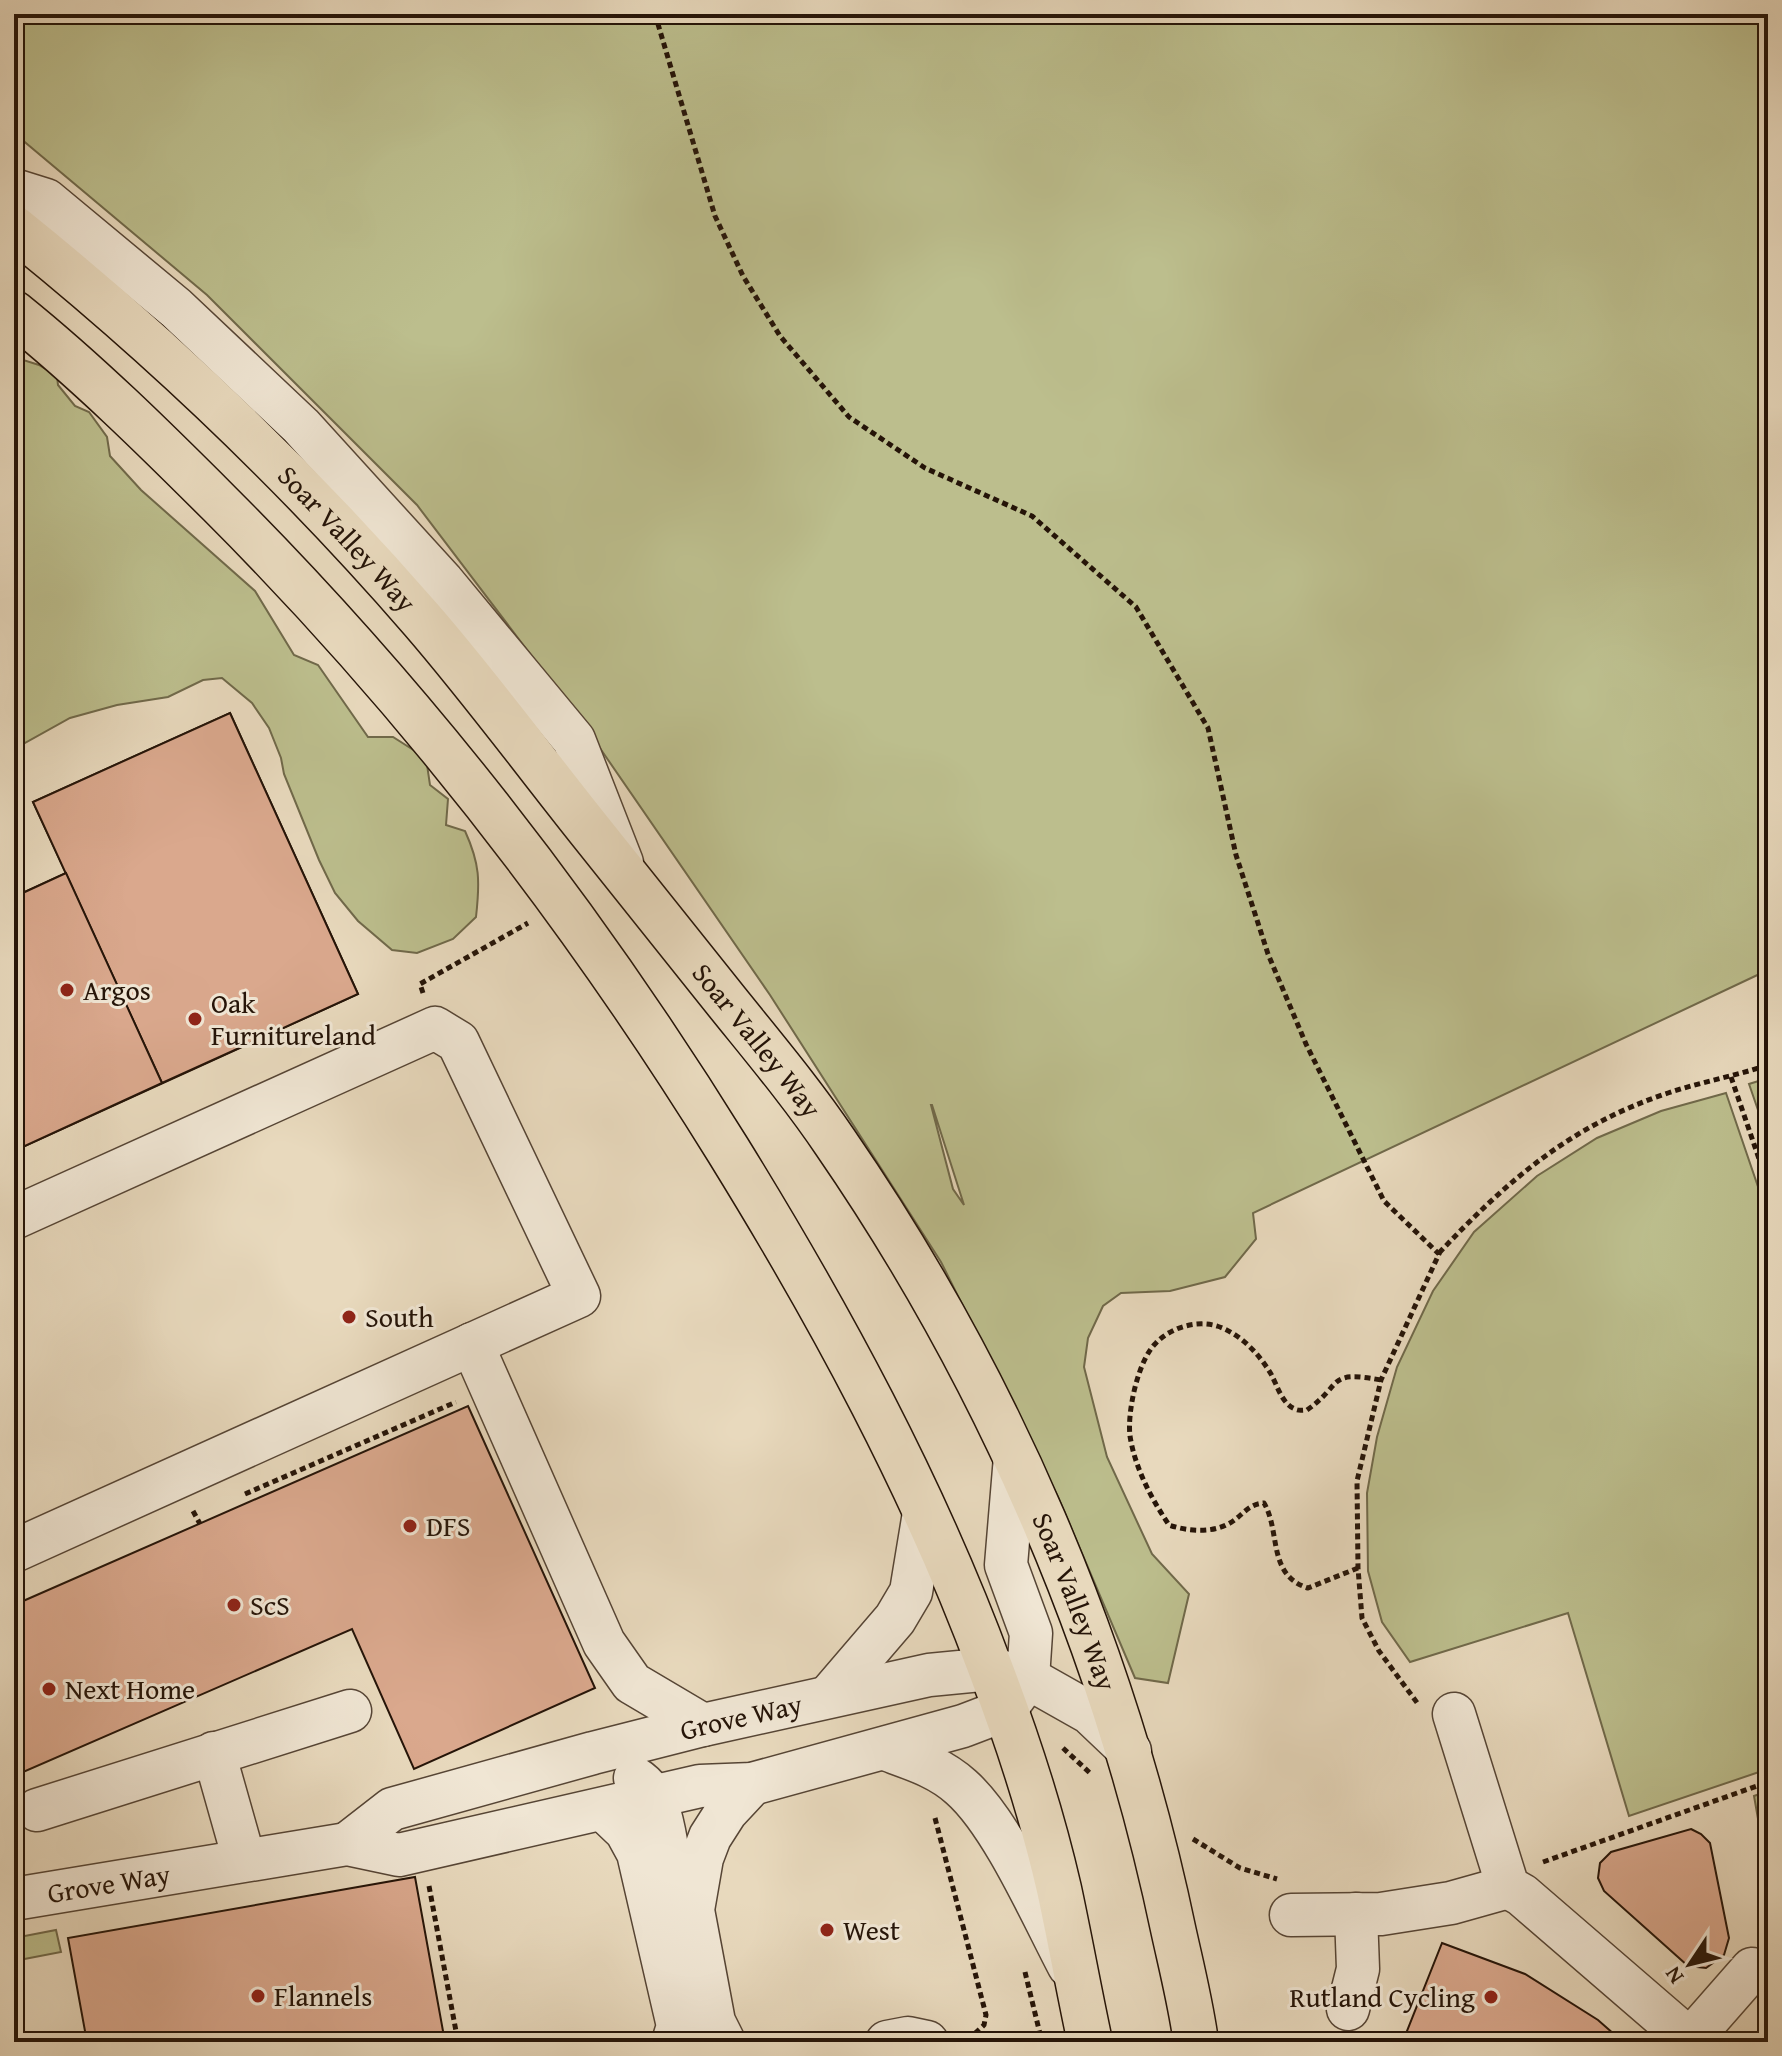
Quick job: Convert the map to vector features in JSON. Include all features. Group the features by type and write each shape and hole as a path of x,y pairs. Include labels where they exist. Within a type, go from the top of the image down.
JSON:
{"highway":[{"name":"Soar Valley Way","path":"14,228 195,384 289,475 425,623 772,1057 834,1140 938,1305 1054,1542 1092,1638 1130,1751 1199,2036"},
{"path":"14,313 145,428 319,605 464,773 568,910 645,1022 745,1178 821,1307 876,1411 1008,1686 1029,1782 1059,1888 1090,2042"}],"street":[{"path":"14,190 46,200 176,308 301,426 443,582 574,740 629,879"},
{"path":"14,1218 435,1028 458,1042 579,1296 14,1551"},
{"path":"472,1344 604,1643 632,1683 703,1725"},
{"path":"1015,1457 1006,1565 1031,1633 1008,1686 1090,1713 1130,1751"},
{"path":"829,1696 895,1619 911,1592 924,1513"},
{"name":"Grove Way","path":"347,1844 392,1809 703,1725 929,1675 1008,1686"},
{"name":"Grove Way","path":"14,1899 347,1844 399,1855 700,1786 752,1784 963,1726 1008,1686"},
{"path":"37,1810 350,1711"},
{"path":"1438,1714 1504,1877 1689,2041 1752,1969"},
{"path":"885,1749 932,1766 953,1793 979,1804 1076,1977"},
{"path":"214,1753 244,1859"},
{"path":"593,1753 643,1783 655,1797 676,1883 693,1910"},
{"path":"724,2042 714,2022 693,1910 702,1858 710,1837 726,1812 752,1784"},
{"path":"604,1810 626,1831 638,1853 678,2026 673,2042"},
{"path":"1291,1915 1381,1914 1451,1903 1504,1877"},
{"path":"1348,2009 1358,1969 1356,1914"},
{"path":"887,2042 908,2038 927,2042"}],"path":[{"path":"655,14 715,216 743,276 780,336 849,417 925,468 1032,516 1136,607 1208,728 1236,855 1268,954 1306,1044 1384,1201 1439,1254"},
{"path":"435,1028 420,984 529,922 520,911"},
{"path":"1438,1714 1412,1693 1379,1651 1362,1618 1357,1481 1381,1380 1439,1254 1472,1218 1527,1168 1593,1125 1667,1093 1768,1065"},
{"path":"1731,1077 1768,1185"},
{"path":"1358,1568 1308,1588 1292,1580 1282,1569 1276,1553 1272,1516 1264,1503 1248,1506 1227,1525 1192,1530 1169,1525 1140,1472 1130,1434 1132,1403 1138,1378 1155,1344 1174,1331 1198,1322 1235,1334 1251,1348 1288,1404 1297,1411 1307,1410 1337,1381 1351,1375 1381,1380"},
{"path":"1504,1877 1768,1782"},
{"path":"953,1793 935,1818 986,2015 984,2025 965,2042"},
{"path":"422,1850 458,2042"},
{"path":"1023,1966 1042,2042"}],"green space":[{"path":"14,14 1768,14 1768,970 1253,1213 1256,1239 1225,1277 1170,1291 1121,1293 1103,1306 1088,1338 1084,1367 1107,1457 1152,1554 1189,1594 1168,1683 1135,1678 1058,1497 941,1262 770,995 584,725 417,505 207,295 14,133","holes":["932,1105 964,1205 953,1189"]},
{"path":"14,345 23,360 57,376 58,385 75,406 89,412 107,437 110,456 141,490 255,591 294,655 318,665 368,737 393,737 426,758 430,785 448,799 446,825 465,831 478,873 476,917 453,939 417,953 392,950 358,921 335,893 319,860 269,728 252,703 222,678 203,680 168,697 117,705 70,718 14,749"},
{"path":"1768,1078 1768,1139 1749,1084"},
{"path":"1726,1093 1768,1216 1768,1769 1629,1816 1568,1613 1410,1662 1382,1622 1368,1571 1367,1493 1377,1437 1397,1367 1433,1291 1474,1232 1537,1176 1597,1138 1661,1111"},
{"path":"1768,1791 1768,1876 1754,1796"},
{"path":"56,1930 61,1952 14,1961 14,1938"}],"building":[{"path":"230,713 358,994 14,1151 14,897 66,873 33,802"},
{"path":"230,713 358,994 162,1083 33,802"},
{"name":"Argos","path":"66,873 162,1083 14,1151 14,897"},
{"path":"468,1406 595,1688 414,1769 352,1629 14,1776 14,1605"},
{"path":"1691,1829 1710,1843 1729,1938 1724,1955 1706,1968 1688,1966 1604,1891 1598,1878 1600,1863 1611,1852"},
{"name":"Flannels","path":"415,1877 445,2042 87,2042 68,1938"},
{"name":"Rutland Cycling","path":"1442,1943 1525,1974 1598,2020 1623,2042 1421,2042 1405,2036"}],"place":[{"name":"Argos","path":"67,990"},
{"name":"Oak Furnitureland","path":"195,1019"},
{"name":"South","path":"349,1317"},
{"name":"DFS","path":"410,1526"},
{"name":"ScS","path":"234,1605"},
{"name":"Next Home","path":"49,1689"},
{"name":"West","path":"827,1930"},
{"name":"Flannels","path":"258,1996"},
{"name":"Rutland Cycling","path":"1491,1997"}]}
